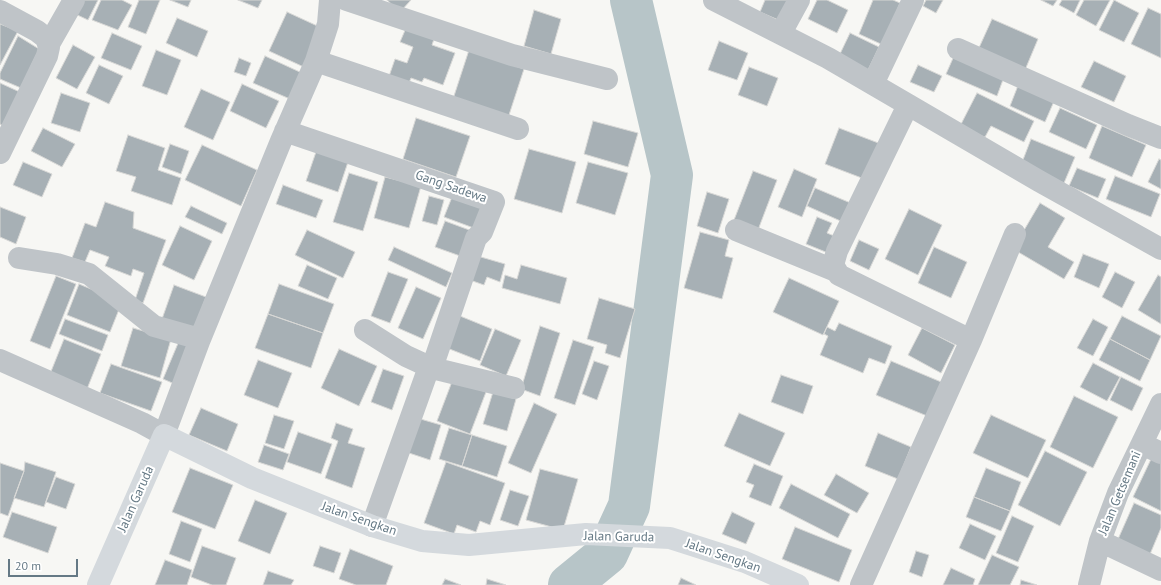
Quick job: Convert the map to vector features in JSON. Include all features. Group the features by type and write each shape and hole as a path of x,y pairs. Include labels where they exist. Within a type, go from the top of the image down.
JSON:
{"main road":[{"name":"Jalan Sengkan","path":"164,435 252,478 372,526 422,541 469,545 567,537"},
{"name":"Jalan Garuda","path":"98,585 164,435"},
{"name":"Jalan Garuda","path":"567,537 586,534 670,538"},
{"name":"Jalan Sengkan","path":"670,538 745,562 798,585"}],"street":[{"path":"0,153 5,132 47,56 49,44 74,0"},
{"path":"0,360 135,420 164,435 200,339 285,131 316,61 328,24 330,0"},
{"path":"347,0 512,54 607,79"},
{"path":"714,0 782,33 873,84 1039,181 1161,249"},
{"path":"782,33 799,0"},
{"path":"873,84 913,0"},
{"path":"0,11 38,31 46,38 49,44"},
{"path":"958,49 1120,122 1161,138"},
{"path":"316,61 518,129"},
{"path":"908,105 837,252 833,264 839,275 971,340"},
{"name":"Gang Sadewa","path":"285,131 494,202 482,232 476,238 372,526"},
{"path":"736,230 836,271"},
{"path":"861,585 971,340 1015,234"},
{"path":"19,258 57,264 89,274 154,326 200,339"},
{"path":"364,330 406,356 430,367 514,388"},
{"name":"Jalan Getsemani","path":"1089,585 1100,541 1118,493 1161,404"},
{"path":"1142,444 1161,453"},
{"path":"1100,541 1161,570"}],"building":[{"path":"77,0 98,0 88,20 71,12"},
{"path":"101,0 122,0 132,5 118,30 92,20"},
{"path":"139,0 160,0 146,34 128,27"},
{"path":"170,0 191,0 188,7"},
{"path":"238,0 262,0 258,8"},
{"path":"387,0 411,0 400,12"},
{"path":"765,0 793,0 783,22 760,12"},
{"path":"817,0 827,0 848,10 837,33 808,19"},
{"path":"873,0 893,0 900,3 883,45 859,34"},
{"path":"926,0 943,0 936,13 923,6"},
{"path":"1041,0 1057,0 1053,6"},
{"path":"1062,0 1080,0 1074,13 1059,5"},
{"path":"1084,0 1110,0 1096,26 1076,15"},
{"path":"1114,0 1139,13 1124,42 1099,30"},
{"path":"1148,8 1161,14 1161,58 1131,44"},
{"path":"534,10 561,19 551,54 524,46"},
{"path":"287,12 324,29 306,68 269,51"},
{"path":"177,18 208,31 197,57 166,43"},
{"path":"992,19 1038,39 1025,70 978,50"},
{"path":"0,24 18,31 0,65"},
{"path":"406,28 434,39 432,45 455,53 443,85 424,78 422,82 411,78 406,90 387,82 395,59 407,63 413,47 400,42"},
{"path":"112,33 142,46 131,70 101,58"},
{"path":"850,33 879,47 868,70 839,56"},
{"path":"18,36 39,49 21,88 0,79 0,73"},
{"path":"719,41 748,53 737,80 708,70"},
{"path":"73,45 95,57 77,89 56,78"},
{"path":"156,50 181,60 167,95 142,86"},
{"path":"469,50 524,69 508,118 453,99"},
{"path":"265,56 302,73 290,99 253,83"},
{"path":"954,56 1004,77 997,96 946,74"},
{"path":"239,58 251,63 246,76 234,72"},
{"path":"1094,61 1126,76 1114,102 1081,87"},
{"path":"99,65 123,76 109,104 86,93"},
{"path":"918,65 942,76 934,92 910,82"},
{"path":"749,67 778,78 767,106 738,95"},
{"path":"0,83 22,93 3,126 0,124"},
{"path":"1019,83 1055,99 1045,122 1010,106"},
{"path":"242,84 279,101 266,128 230,111"},
{"path":"201,89 230,102 213,140 184,127"},
{"path":"61,93 90,103 80,132 51,123"},
{"path":"977,93 1034,121 1024,142 991,126 985,137 958,130"},
{"path":"1060,108 1097,125 1086,149 1049,132"},
{"path":"416,118 470,136 456,177 403,159"},
{"path":"593,121 638,133 628,167 584,154"},
{"path":"1102,126 1146,145 1132,177 1089,158"},
{"path":"43,128 75,144 62,167 31,151"},
{"path":"839,128 881,144 867,180 825,164"},
{"path":"128,135 165,148 158,170 181,178 172,205 131,191 136,177 116,171"},
{"path":"1031,139 1075,157 1064,183 1021,165"},
{"path":"170,144 189,151 181,174 162,167"},
{"path":"202,145 257,170 241,206 185,180"},
{"path":"317,149 349,159 338,192 306,181"},
{"path":"529,149 576,162 562,213 514,199"},
{"path":"1159,159 1161,160 1161,189 1148,182"},
{"path":"23,162 52,174 42,197 13,185"},
{"path":"588,162 628,173 615,215 576,203"},
{"path":"1077,168 1106,179 1098,198 1069,186"},
{"path":"794,169 817,179 802,217 778,207"},
{"path":"753,171 777,180 758,230 734,220"},
{"path":"349,173 378,182 363,231 333,222"},
{"path":"1115,176 1160,194 1151,217 1106,199"},
{"path":"385,177 421,186 409,228 374,218"},
{"path":"283,185 323,200 316,218 276,204"},
{"path":"815,188 853,204 845,223 807,206"},
{"path":"707,192 729,199 718,233 697,226"},
{"path":"429,196 444,200 437,225 422,221"},
{"path":"452,197 486,210 479,230 444,217"},
{"path":"105,202 134,212 133,228 166,240 143,303 135,300 144,273 133,269 131,276 105,266 109,257 90,250 85,262 72,258 85,223 96,227"},
{"path":"1040,203 1065,218 1048,247 1074,262 1064,279 1013,249"},
{"path":"191,206 227,223 222,234 185,217"},
{"path":"0,207 26,217 16,244 0,237"},
{"path":"909,209 942,225 918,275 885,259"},
{"path":"817,217 832,223 827,233 839,238 833,255 806,244"},
{"path":"445,221 472,231 463,257 435,247"},
{"path":"180,226 212,241 194,280 162,265"},
{"path":"307,230 355,252 343,278 295,255"},
{"path":"700,232 729,240 725,256 733,258 722,299 684,288"},
{"path":"859,240 879,249 869,270 850,261"},
{"path":"394,247 452,273 446,287 388,260"},
{"path":"934,247 967,262 951,298 918,283"},
{"path":"1083,254 1109,264 1099,288 1074,277"},
{"path":"474,255 505,264 500,282 487,277 484,285 467,279"},
{"path":"307,265 337,278 328,299 298,286"},
{"path":"521,265 567,278 560,304 502,288 505,275 517,279"},
{"path":"388,272 408,279 390,323 371,316"},
{"path":"1115,272 1135,282 1122,308 1102,297"},
{"path":"1158,275 1161,277 1161,324 1138,310"},
{"path":"56,276 76,284 50,349 30,341"},
{"path":"789,278 839,301 823,335 773,312"},
{"path":"79,284 122,302 110,332 67,315"},
{"path":"279,284 334,304 323,333 268,314"},
{"path":"174,285 206,297 194,330 162,319"},
{"path":"416,287 441,298 423,339 398,328"},
{"path":"599,298 635,309 620,358 605,353 607,345 587,339"},
{"path":"268,314 323,333 311,368 255,348"},
{"path":"460,316 492,329 480,361 447,348"},
{"path":"1122,316 1161,336 1150,360 1110,339"},
{"path":"65,319 108,335 102,351 59,334"},
{"path":"1093,319 1108,327 1093,356 1077,348"},
{"path":"839,323 892,346 885,364 869,358 863,373 820,355 828,336 824,334 827,327 835,331"},
{"path":"540,326 560,333 540,396 521,389"},
{"path":"133,328 171,339 160,378 121,366"},
{"path":"922,328 955,345 941,373 908,355"},
{"path":"495,329 521,340 506,376 480,365"},
{"path":"64,339 101,354 87,389 50,374"},
{"path":"1110,339 1150,360 1140,381 1099,360"},
{"path":"573,340 594,347 575,405 554,398"},
{"path":"179,341 193,347 177,385 163,379"},
{"path":"339,349 377,366 359,406 321,388"},
{"path":"258,360 292,373 278,408 244,395"},
{"path":"594,361 609,366 597,400 582,394"},
{"path":"891,361 946,384 932,418 876,395"},
{"path":"1093,363 1120,377 1107,401 1080,387"},
{"path":"111,364 162,382 151,411 100,393"},
{"path":"383,369 404,376 392,410 371,402"},
{"path":"781,375 813,386 803,414 771,402"},
{"path":"1121,377 1143,388 1132,411 1110,400"},
{"path":"453,379 486,392 470,434 437,421"},
{"path":"493,392 516,399 507,431 483,424"},
{"path":"1074,396 1118,417 1093,468 1050,447"},
{"path":"534,403 557,414 531,473 508,463"},
{"path":"201,408 238,424 227,451 189,435"},
{"path":"739,413 785,433 770,466 724,446"},
{"path":"274,415 294,421 284,449 265,443"},
{"path":"991,415 1046,440 1028,478 973,453"},
{"path":"417,418 441,425 430,460 406,452"},
{"path":"336,423 353,429 348,443 365,448 352,488 325,478 338,441 331,438"},
{"path":"449,428 472,435 462,466 439,459"},
{"path":"298,432 332,444 321,474 287,462"},
{"path":"878,433 911,447 898,479 865,466"},
{"path":"472,435 507,446 497,477 462,466"},
{"path":"264,445 289,454 283,470 258,462"},
{"path":"1045,451 1087,472 1060,526 1018,505"},
{"path":"1153,455 1161,459 1161,511 1133,497"},
{"path":"25,462 56,472 44,507 14,498 24,471"},
{"path":"446,462 505,483 490,525 480,521 476,532 457,525 454,534 424,523"},
{"path":"0,463 24,471 8,516 0,513"},
{"path":"754,464 783,476 771,506 749,497 754,485 746,482"},
{"path":"190,468 233,485 215,529 172,512"},
{"path":"986,468 1021,482 1010,511 974,497"},
{"path":"540,469 578,479 563,530 526,520"},
{"path":"836,474 869,493 857,513 824,495"},
{"path":"56,477 75,484 66,509 46,502"},
{"path":"791,484 850,514 838,538 779,508"},
{"path":"510,490 529,496 518,526 500,520"},
{"path":"974,497 1010,511 1001,531 966,517"},
{"path":"255,500 287,513 270,554 238,541"},
{"path":"1134,503 1161,515 1161,528 1148,559 1115,546"},
{"path":"12,512 57,527 48,553 3,537"},
{"path":"732,512 755,523 746,544 722,534"},
{"path":"1012,516 1034,526 1018,562 996,553"},
{"path":"181,521 202,529 190,562 169,554"},
{"path":"970,524 996,536 985,560 959,548"},
{"path":"795,527 852,550 839,582 782,559"},
{"path":"202,546 236,558 226,585 212,585 191,577"},
{"path":"320,546 341,553 334,573 313,566"},
{"path":"350,549 393,566 386,585 356,585 339,579"},
{"path":"916,551 929,555 922,577 909,572"},
{"path":"992,555 1019,567 1010,585 978,585"},
{"path":"165,560 192,570 187,585 155,585"},
{"path":"951,568 975,579 973,585 943,585"},
{"path":"268,571 294,580 291,585 263,585"},
{"path":"681,578 696,585 678,585"},
{"path":"445,579 461,585 442,585"},
{"path":"487,579 506,585 486,585"},
{"path":"1021,580 1037,585 1020,585"}],"waterway":[{"path":"569,585 607,554 629,506 672,175 631,0"}]}
